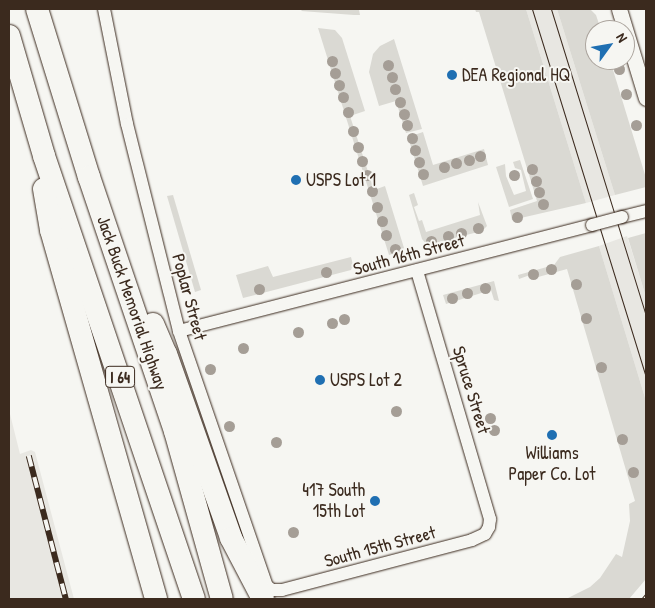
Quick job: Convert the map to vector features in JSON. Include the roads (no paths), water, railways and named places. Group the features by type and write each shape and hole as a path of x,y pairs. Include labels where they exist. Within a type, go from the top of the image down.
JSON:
{"highway":[{"name":"Jack Buck Memorial Highway","path":"37,9 89,177 175,431 222,599"},
{"name":"Jack Buck Memorial Highway","path":"9,36 44,156 194,599"},
{"path":"44,156 43,177 51,230 156,599"},
{"path":"124,278 155,328 166,354 231,538 265,593"}],"street":[{"name":"Poplar Street","path":"104,9 126,124 179,331 253,544 265,593"},
{"path":"619,9 646,98"},
{"name":"South 16th Street","path":"179,331 646,211"},
{"name":"Spruce Street","path":"417,271 490,519"},
{"name":"South 15th Street","path":"265,593 472,540 485,534 490,519"}],"tram line":[{"path":"532,9 646,378"},
{"path":"551,9 646,316"},
{"path":"641,599 646,593"}],"railway":[{"path":"29,456 66,599"}],"place":[{"name":"DEA Regional HQ","path":"452,75"},
{"name":"USPS Lot 1","path":"296,180"},
{"name":"USPS Lot 2","path":"320,380"},
{"name":"Williams Paper Co. Lot","path":"552,435"},
{"name":"417 South 15th Lot","path":"375,501"}]}
